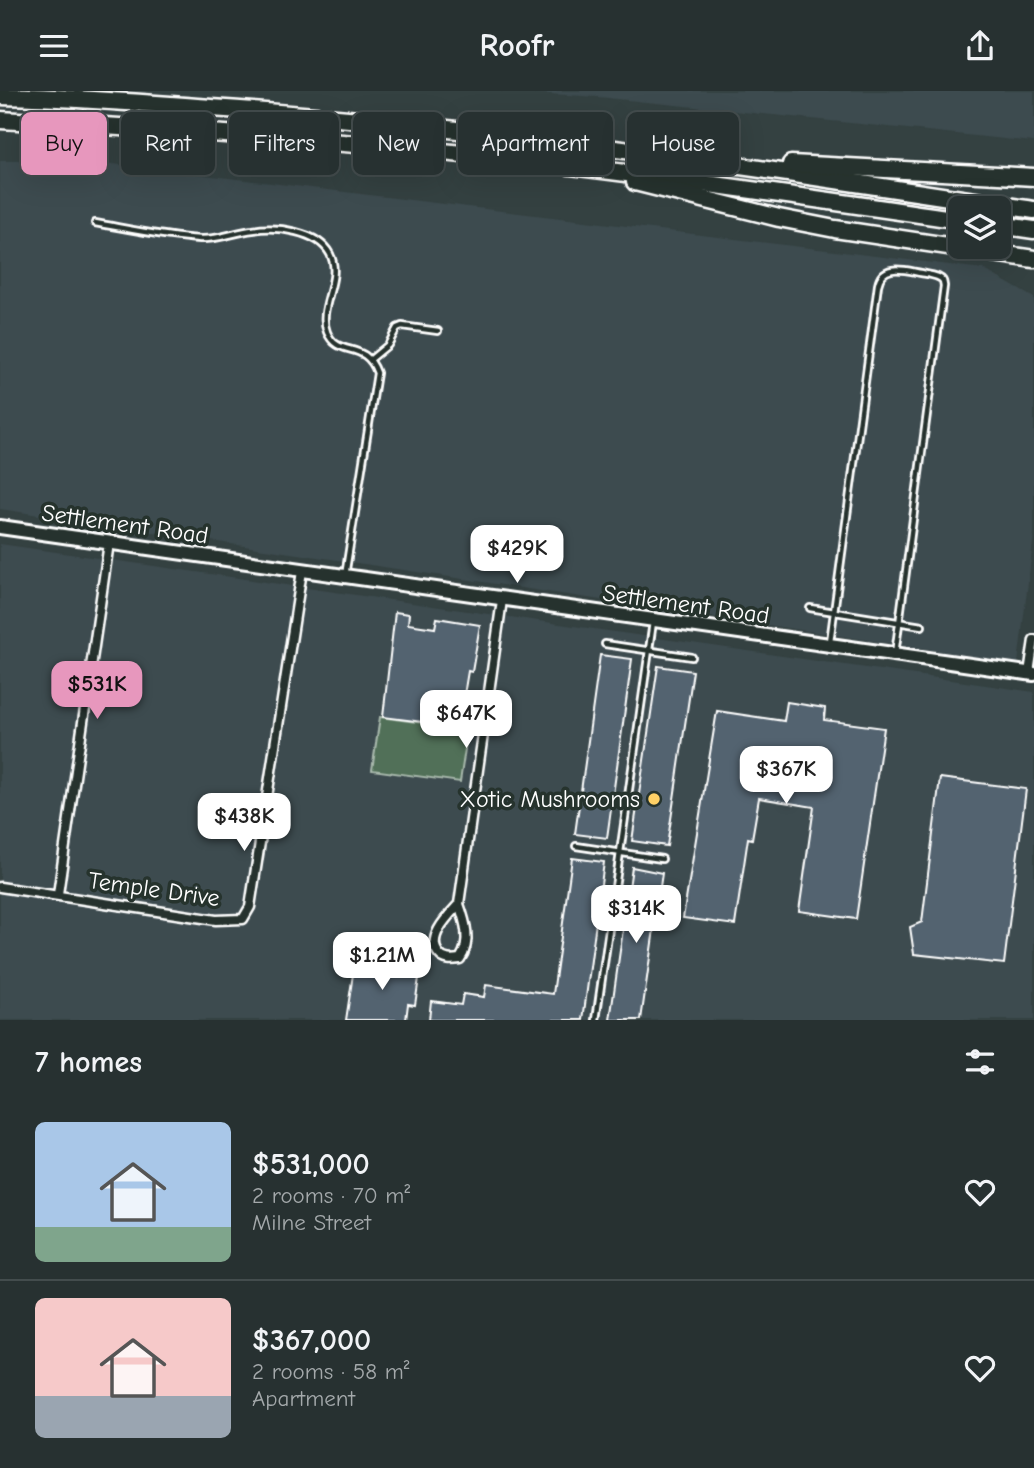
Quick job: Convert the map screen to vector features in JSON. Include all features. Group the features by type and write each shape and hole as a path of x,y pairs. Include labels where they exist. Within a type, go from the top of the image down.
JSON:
{"highway":[{"path":"0,96 152,103 334,117 627,149"},
{"path":"0,120 170,130 458,155"},
{"path":"739,161 1034,177"},
{"path":"739,165 1034,210"},
{"path":"613,172 948,218"},
{"path":"612,175 653,188 779,218 1034,259"},
{"path":"1011,227 1034,230"}],"main road":[{"name":"Settlement Road","path":"0,527 1032,674"}],"street":[{"path":"58,894 109,543"},
{"name":"Temple Drive","path":"0,887 216,920 243,919 250,907 302,571"},
{"path":"459,904 442,922 436,938 436,950 447,960 460,959 466,946 466,927 459,904 502,600"},
{"path":"1032,674 1034,642"}],"lane":[{"path":"95,223 197,239 256,229 299,232 325,246 334,269 326,316 325,328 328,336 338,346 363,353 371,359 377,373 345,577"},
{"path":"830,646 879,278 884,272 899,269 937,277 943,281 944,286 895,655"},
{"path":"371,359 388,345 397,328 402,325 438,331"},
{"path":"810,608 922,626"},
{"path":"596,1020 654,621"},
{"path":"605,644 692,657"},
{"path":"576,846 662,859"}],"shaded area":[{"path":"501,91 1034,91 1034,142 598,97"},
{"path":"0,161 21,161 21,175 107,175 107,163 121,165 121,175 204,175 983,269 1034,298 1034,534 1018,663 0,509"},
{"path":"0,544 1034,692 1034,1020 0,1020"}],"green space":[{"path":"380,717 468,729 460,782 372,770"}],"building":[{"path":"395,612 409,614 408,624 435,628 437,618 480,625 472,672 468,671 455,726 383,717"},
{"path":"600,655 632,659 607,838 575,834"},
{"path":"658,666 693,671 667,846 632,841"},
{"path":"787,702 825,708 824,720 884,728 856,919 799,911 814,807 759,798 752,839 748,838 735,925 683,918 717,711 784,721"},
{"path":"940,778 1026,789 1004,964 914,954 910,927 922,922"},
{"path":"572,858 604,862 583,1020 429,1020 431,1001 461,1005 463,994 484,997 486,985 553,994"},
{"path":"632,867 662,873 641,1020 610,1020"},
{"path":"355,961 420,971 415,1005 408,1004 406,1020 346,1020"}],"place":[{"name":"Xotic Mushrooms","path":"654,799"}]}
